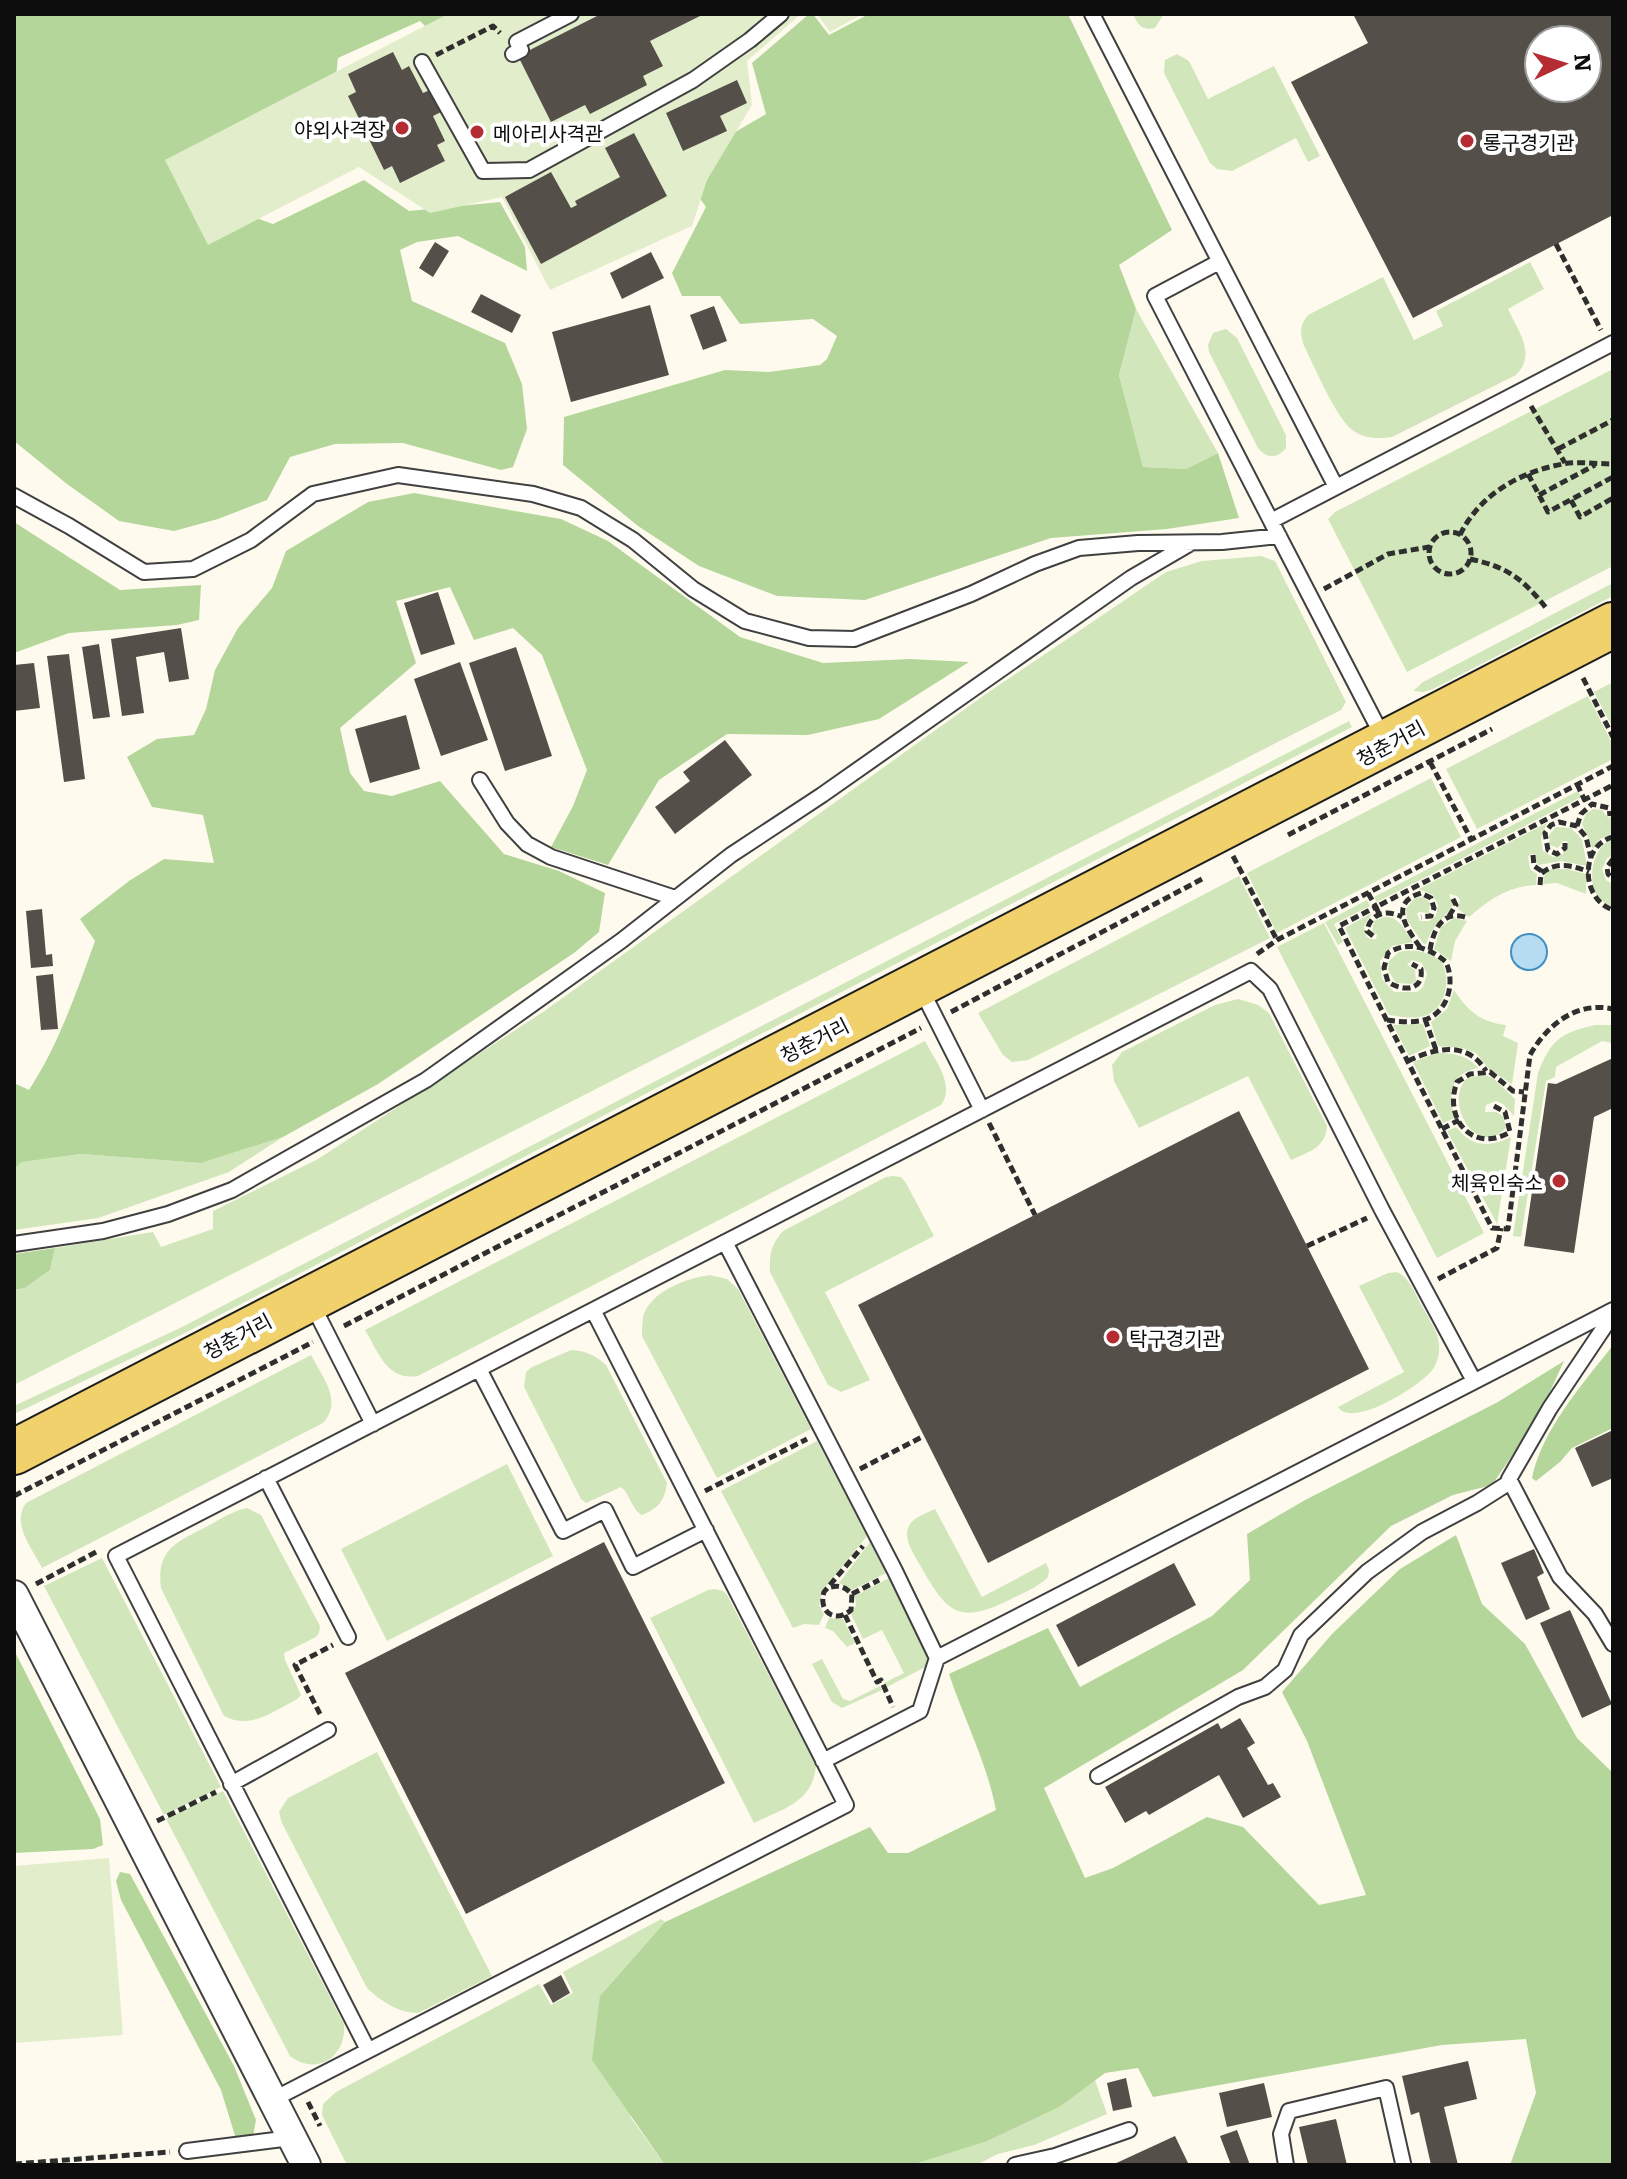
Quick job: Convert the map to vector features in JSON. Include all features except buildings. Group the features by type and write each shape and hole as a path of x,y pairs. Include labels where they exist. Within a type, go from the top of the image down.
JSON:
{"main road":[{"name":"청춘거리","path":"14,1452 318,1316 927,1002 1409,746 1574,672 1613,625"}],"street":[{"path":"20,1592 135,1832 306,2165"}],"lane":[{"path":"513,54 521,50 517,42 571,14"},
{"path":"422,62 483,171 529,170 693,80 781,14"},
{"path":"1092,14 1336,487"},
{"path":"1219,262 1155,296 1310,596 1409,746"},
{"path":"1271,521 1611,344"},
{"path":"14,496 144,572 193,569 251,540 313,494 398,475 533,494 581,508 633,540 693,589 745,621 809,638 854,639 1079,548 1279,536"},
{"path":"14,1244 103,1231 168,1214 232,1190 426,1080 608,950 731,855 822,795 1131,578 1191,543"},
{"path":"480,780 507,823 527,844 551,857 675,898"},
{"path":"368,2050 116,1556 1251,971 1270,989 1382,1210 1474,1381"},
{"path":"927,1002 982,1110"},
{"path":"725,1242 937,1658 920,1711 823,1761"},
{"path":"272,2100 846,1805 593,1310"},
{"path":"937,1658 1613,1312"},
{"path":"1098,1776 1238,1697 1265,1687 1285,1670 1301,1635 1367,1572 1422,1532 1510,1482 1550,1408 1613,1312"},
{"path":"318,1316 373,1424"},
{"path":"479,1369 563,1531 605,1510 633,1567 706,1530"},
{"path":"266,1478 348,1637"},
{"path":"1510,1482 1560,1577 1595,1614 1613,1644"},
{"path":"231,1784 328,1730"},
{"path":"1286,2165 1281,2134 1289,2111 1386,2088 1403,2163"},
{"path":"1015,2165 1055,2156 1129,2130"},
{"path":"187,2151 291,2138"}],"path":[{"path":"442,52 493,26 499,29"},
{"path":"1556,244 1611,344"},
{"path":"1521,391 1565,463"},
{"path":"1558,449 1613,420"},
{"path":"1460,535 1481,503 1496,490 1528,474 1565,463 1613,464"},
{"path":"1539,495 1596,464"},
{"path":"1528,474 1548,512 1613,477"},
{"path":"1571,500 1580,517 1613,498"},
{"path":"1310,596 1388,554 1429,547 1441,534 1451,532 1467,541 1470,559 1465,567 1448,574 1432,566 1429,547"},
{"path":"1470,559 1492,563 1511,572 1528,586 1547,609"},
{"path":"1574,672 1613,737"},
{"path":"1278,840 1409,746 1500,725"},
{"path":"1409,746 1471,839"},
{"path":"1242,874 1277,940 1613,766"},
{"path":"1577,784 1588,807"},
{"path":"1613,785 1550,822 1339,926 1492,1228 1508,1229 1530,1055 1540,1037 1558,1021 1579,1010 1602,1006 1613,1009"},
{"path":"1577,826 1581,814 1592,804 1609,808 1610,816"},
{"path":"1550,822 1577,826 1586,837 1591,858"},
{"path":"1550,822 1545,833 1548,850 1557,854 1565,848 1565,843"},
{"path":"1613,837 1598,844 1589,872 1593,896 1613,910"},
{"path":"1222,869 1250,854"},
{"path":"1533,855 1534,866 1543,872"},
{"path":"1613,859 1607,867 1613,879"},
{"path":"1540,885 1543,872 1551,867 1565,865 1589,872"},
{"path":"14,1496 318,1316 927,1002 1209,876"},
{"path":"1412,892 1426,894 1434,903 1434,913 1428,918 1421,917"},
{"path":"1403,917 1405,902 1412,892"},
{"path":"1368,893 1379,914"},
{"path":"1430,950 1437,927 1456,905 1452,897"},
{"path":"1373,936 1367,931 1371,919 1379,914 1398,914 1403,917 1421,948"},
{"path":"1448,916 1465,917"},
{"path":"1386,1020 1425,1019 1442,1007 1451,982 1446,962 1430,950 1400,947 1388,953 1384,968 1388,982 1405,989 1418,984 1422,979 1421,969 1412,964"},
{"path":"1425,1019 1436,1050"},
{"path":"1408,1061 1436,1050 1454,1049 1468,1053 1480,1062 1486,1072"},
{"path":"1494,1106 1505,1112 1510,1132 1498,1139 1476,1139 1459,1120 1454,1105 1457,1082 1470,1074 1486,1072 1502,1079 1513,1091 1524,1092"},
{"path":"982,1110 1035,1215"},
{"path":"1442,1129 1459,1120"},
{"path":"1307,1246 1382,1210"},
{"path":"1423,1286 1497,1248 1501,1228"},
{"path":"690,1499 822,1432"},
{"path":"844,1476 924,1436"},
{"path":"831,1587 839,1585 852,1594 851,1610 845,1615 829,1615 823,1608 824,1592 874,1530"},
{"path":"20,1592 101,1550 116,1556"},
{"path":"852,1594 895,1571"},
{"path":"845,1615 877,1682 881,1680 901,1722"},
{"path":"328,1730 295,1665 348,1637"},
{"path":"135,1832 231,1784"},
{"path":"14,2164 187,2151"}],"green space":[{"path":"14,14 484,14 442,43 420,21 338,58 335,87 212,202 273,224 364,180 409,211 500,202 525,247 527,271 458,236 417,242 400,250 412,301 505,343 522,384 527,429 513,467 501,470 403,443 335,444 290,457 267,500 218,519 174,531 119,521 14,441"},
{"name":"메아리사격관","path":"448,14 801,14 747,61 752,105 707,180 692,226 550,290 502,197 430,213 359,167 208,245 165,160"},
{"path":"809,14 813,14 829,35 869,14 1068,14 1172,230 1119,265 1136,309 1119,375 1143,467 1186,469 1218,453 1239,518 1167,529 1051,538 865,600 777,596 699,566 638,526 563,465 564,417 725,370 769,372 820,365 827,359 837,336 813,319 740,324 720,296 682,296 672,273 706,207 677,166 766,114 752,63"},
{"path":"817,14 863,14 830,32"},
{"path":"1133,14 1162,14 1162,17 1155,28 1147,29 1139,24"},
{"path":"1177,54 1189,61 1208,99 1274,66 1320,156 1308,162 1296,138 1232,171 1217,169 1210,163 1164,73 1165,60"},
{"path":"1530,262 1544,289 1508,309 1524,342 1525,359 1516,375 1392,437 1365,436 1351,429 1332,402 1304,346 1301,330 1308,315 1383,277 1414,340 1443,326 1436,311"},
{"path":"1136,309 1218,453 1186,469 1143,467 1119,375"},
{"path":"1226,329 1237,338 1286,435 1286,448 1276,456 1268,456 1258,448 1209,352 1208,345 1213,333"},
{"path":"1613,369 1613,566 1407,672 1328,519 1335,512"},
{"path":"414,493 561,519 608,541 740,637 823,663 910,659 969,662 879,719 808,735 727,734 659,780 608,865 551,847 573,806 587,770 542,655 513,628 474,640 450,587 396,601 416,663 340,728 350,773 364,791 392,796 440,781 504,854 559,871 605,893 599,932 574,953 378,1084 283,1137 201,1163 81,1154 22,1162 14,1169 14,1083 29,1090 66,1018 95,941 80,919 129,881 164,859 214,863 203,815 152,807 127,757 157,739 194,735 206,709 215,670 238,628 272,588 286,551 368,502"},
{"path":"14,522 120,590 201,585 199,620 177,625 69,633 14,653"},
{"path":"1261,556 1275,561 1346,702 1341,710 14,1385 14,1290 25,1288 50,1270 55,1248 153,1232 161,1247 213,1229 213,1211 318,1159 543,1012 983,696 1166,572 1202,561"},
{"path":"1613,583 1613,596 1433,689 1413,691 1423,682"},
{"path":"1613,682 1613,728 1594,692"},
{"path":"1588,696 1613,745 1613,759 1477,829 1446,769"},
{"path":"1349,721 1352,727 185,1333 14,1414 14,1406 182,1327"},
{"path":"1431,778 1461,837 1277,933 1247,873"},
{"path":"1578,791 1581,797 1377,902 1374,897"},
{"path":"1593,809 1602,810 1608,818 1613,816 1613,833 1600,839 1593,849 1582,824 1586,814"},
{"path":"1547,823 1541,838 1543,851 1553,857 1563,854 1567,841 1563,841 1558,848 1550,845 1549,835 1556,827 1571,828 1582,839 1587,866 1561,861 1538,865 1536,854 1531,854 1528,857 1530,869 1537,874 1536,885 1500,895 1469,917 1458,909 1460,900 1457,896 1449,894 1453,905 1435,927 1426,945 1422,942 1407,920 1406,909 1414,899 1425,898 1430,903 1429,913 1417,914 1420,921 1429,921 1436,916 1438,905 1433,895 1419,889"},
{"path":"1608,841 1613,841 1613,856 1607,858 1602,869 1606,880 1613,884 1613,907 1599,897 1592,882 1595,858"},
{"path":"1552,869 1586,874 1586,894 1557,883 1543,884 1545,872"},
{"path":"1239,876 1270,938 1028,1060 1012,1062 1003,1055 978,1013"},
{"path":"1367,900 1370,906 1334,924 1343,942 1338,945 1325,922"},
{"path":"1372,913 1364,926 1370,939 1376,939 1377,935 1372,931 1374,921 1387,917 1397,921 1413,942 1392,946 1380,961 1382,979 1394,992 1417,992 1423,987 1427,974 1422,963 1412,960 1407,965 1415,970 1416,981 1412,984 1396,983 1388,970 1389,961 1399,952 1422,952 1442,962 1446,976 1445,991 1440,1004 1429,1014 1414,1017 1389,1015 1345,928"},
{"path":"1454,918 1467,921 1455,941 1451,961 1434,949 1441,927"},
{"path":"1324,923 1484,1233 1437,1258 1277,947"},
{"path":"1454,990 1476,1014 1506,1025 1503,1036 1518,1043 1512,1084 1490,1070 1476,1053 1438,1046 1431,1022 1447,1009"},
{"path":"1238,999 1258,1005 1269,1013 1327,1126 1320,1144 1291,1160 1248,1076 1139,1128 1114,1081 1112,1065 1122,1052 1215,1005"},
{"path":"1423,1024 1430,1046 1409,1056 1393,1025"},
{"path":"1595,1025 1613,1025 1613,1043 1602,1041 1556,1067 1555,1077 1546,1081 1521,1237 1513,1236 1538,1073 1547,1053 1558,1040 1573,1031"},
{"path":"925,1041 945,1081 945,1097 941,1105 418,1376 391,1370 365,1330"},
{"path":"1437,1053 1460,1056 1478,1068 1462,1075 1453,1086 1451,1101 1455,1118 1443,1123 1413,1062"},
{"path":"1483,1074 1493,1078 1515,1099 1514,1116 1496,1101 1486,1105 1485,1112 1503,1116 1506,1128 1495,1136 1484,1137 1475,1133 1461,1114 1460,1090 1466,1079"},
{"path":"1456,1127 1468,1139 1481,1144 1511,1137 1497,1224 1447,1131"},
{"path":"283,1137 229,1172 98,1218 14,1230 14,1169 22,1162 81,1154 201,1163"},
{"path":"893,1176 901,1177 906,1183 934,1236 825,1292 870,1380 841,1392 828,1385 770,1272 772,1250 783,1231"},
{"path":"55,1248 50,1270 25,1288 14,1290 14,1254"},
{"path":"1397,1272 1412,1287 1435,1330 1439,1341 1437,1361 1426,1376 1386,1403 1357,1413 1346,1412 1338,1407 1404,1372 1359,1286"},
{"path":"710,1275 727,1279 738,1289 811,1429 717,1478 642,1336 643,1317 653,1300 670,1287"},
{"path":"1613,1345 1613,1428 1572,1448 1536,1481 1532,1478 1537,1460 1554,1425"},
{"path":"571,1350 590,1354 606,1365 667,1483 660,1503 648,1513 639,1513 621,1487 586,1503 581,1499 524,1387 526,1372 532,1367"},
{"path":"311,1355 331,1398 329,1415 323,1423 42,1568 22,1528 22,1511 26,1503"},
{"path":"1564,1361 1539,1416 1492,1485 1453,1495 1391,1526 1243,1670 1044,1788 1085,1878 1113,1868 1207,1817 1243,1827 1319,1905 1366,1895 1307,1741 1282,1692 1332,1634 1400,1569 1456,1535 1482,1604 1525,1644 1577,1738 1613,1773 1613,2165 1510,2165 1536,2093 1526,2039 1442,2045 1153,2097 1138,2068 1105,2073 1061,2106 987,2141 911,2165 665,2165 592,2060 600,1996 665,1922 870,1827 888,1853 908,1853 996,1810 981,1758 949,1674 1048,1628 1080,1687 1212,1616 1250,1580 1247,1534 1305,1500 1498,1402"},
{"path":"817,1441 867,1536 823,1590 819,1605 824,1614 819,1625 804,1624 793,1628 721,1491"},
{"path":"507,1464 553,1556 387,1641 341,1549"},
{"path":"247,1508 261,1515 320,1626 316,1637 284,1653 301,1695 269,1714 243,1721 224,1716 161,1588 160,1575 165,1556 177,1543"},
{"path":"935,1509 982,1597 1046,1563 1048,1577 1031,1590 992,1608 977,1612 954,1609 936,1591 908,1539 907,1530 911,1523"},
{"path":"870,1542 886,1573 852,1590 839,1583"},
{"path":"102,1558 221,1787 164,1815 44,1586"},
{"path":"889,1578 933,1663 887,1687 884,1683 904,1673 882,1630 863,1639 851,1614 856,1605 855,1596"},
{"path":"715,1589 727,1595 816,1766 803,1796 754,1823 650,1618"},
{"path":"829,1618 843,1619 855,1643 847,1647 833,1631 825,1628"},
{"path":"14,1650 100,1819 103,1845 93,1849 14,1853"},
{"path":"822,1659 843,1699 850,1701 880,1686 882,1690 842,1708 832,1702 812,1664"},
{"path":"377,1752 492,1976 418,2013 390,2005 367,1988 279,1812 288,1798"},
{"path":"223,1791 344,2024 341,2045 335,2054 320,2064 300,2062 290,2056 166,1819"},
{"path":"109,1858 123,2035 14,2043 14,1866"},
{"path":"120,1872 130,1874 234,2066 256,2120 253,2136 236,2139 221,2090 121,1900 116,1881"},
{"path":"661,1919 665,1922 600,1996 631,2118 665,2165 347,2165 322,2115 323,2104 336,2092 539,1984 551,2005 573,1993 563,1972"},
{"path":"1095,2080 1107,2114 1034,2145 998,2154 976,2165 911,2165 1061,2106"}],"water":[{"path":"1529,934 1542,939 1547,952 1542,965 1529,970 1516,965 1511,952 1516,939"}],"place":[{"name":"야외사격장","path":"402,128"},
{"name":"메아리사격관","path":"477,132"},
{"name":"롱구경기관","path":"1467,141"},
{"name":"체육인숙소","path":"1559,1181"},
{"name":"탁구경기관","path":"1113,1337"}]}
